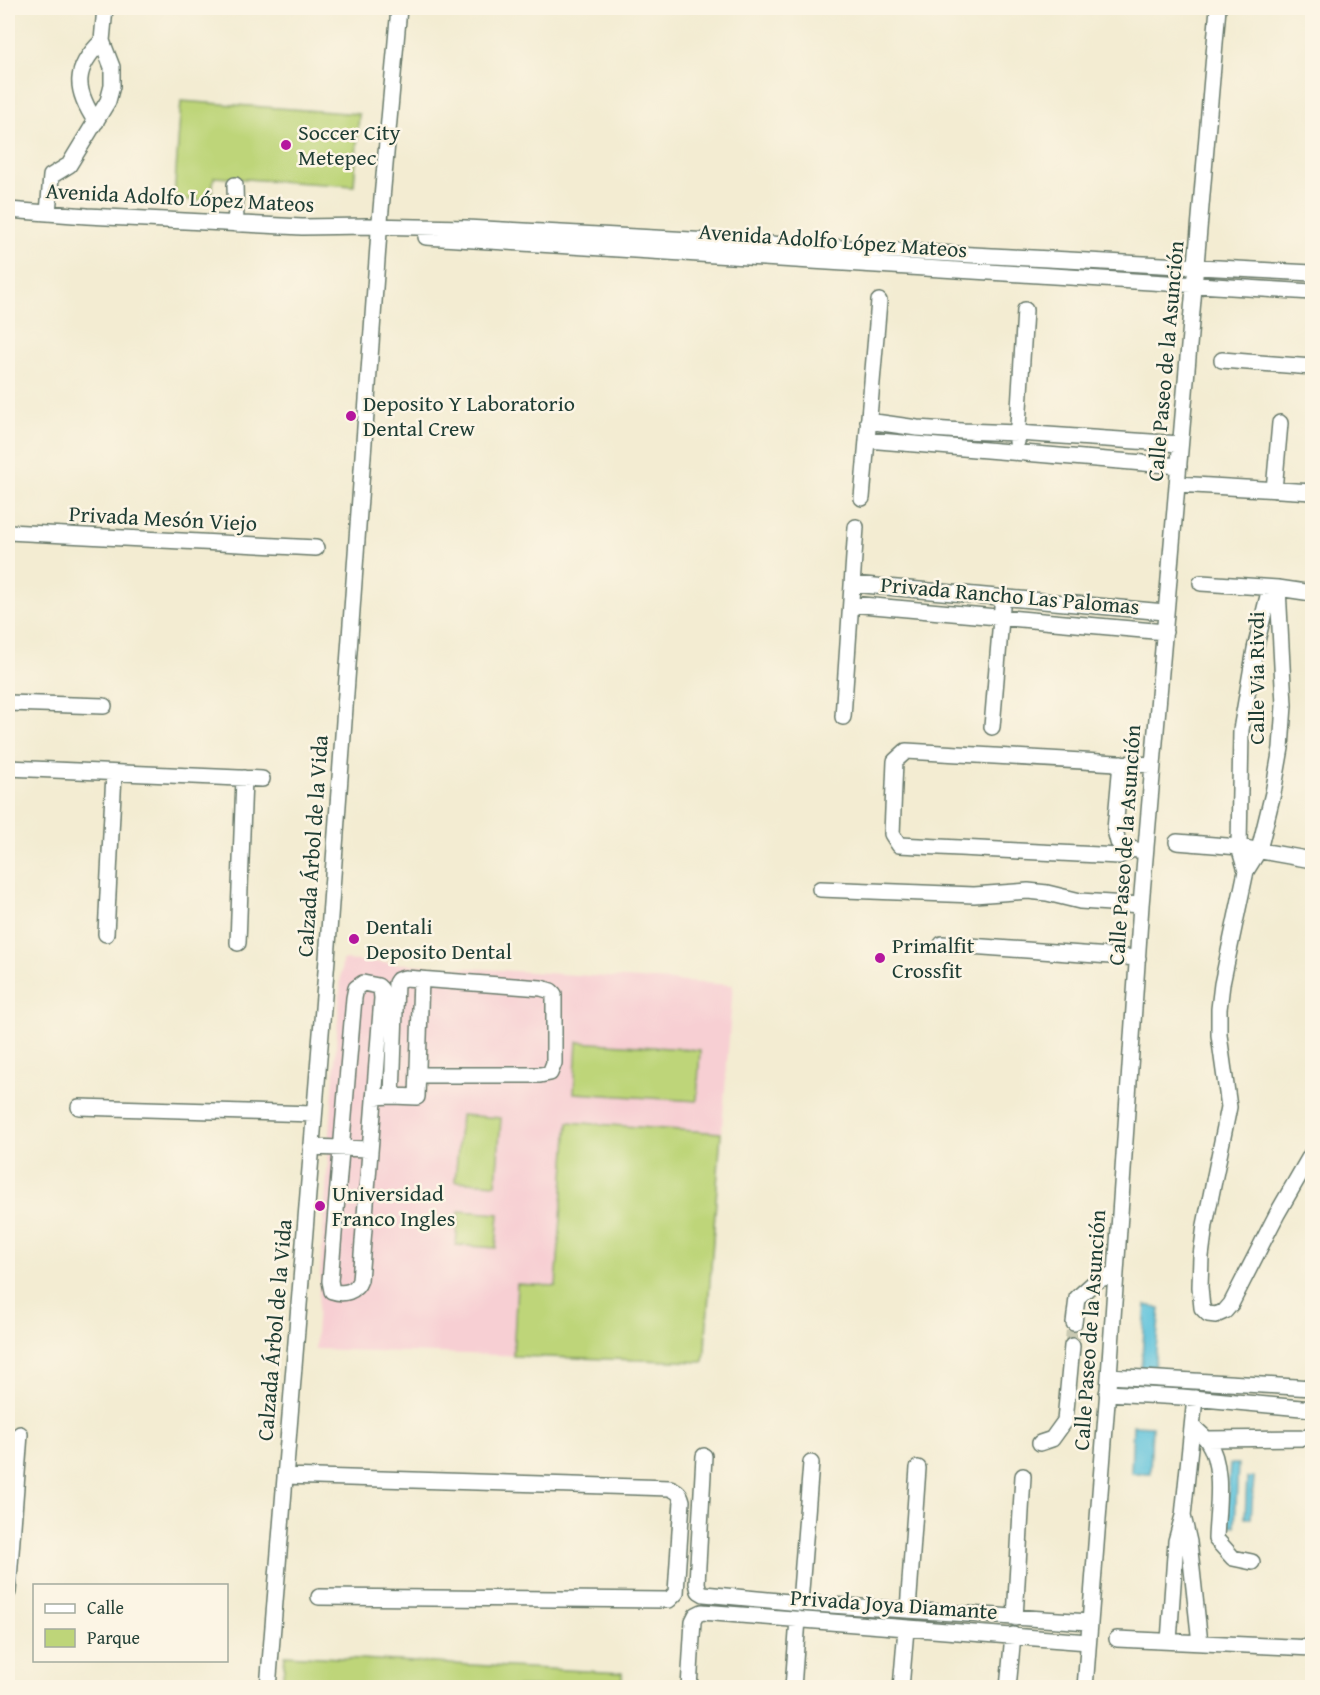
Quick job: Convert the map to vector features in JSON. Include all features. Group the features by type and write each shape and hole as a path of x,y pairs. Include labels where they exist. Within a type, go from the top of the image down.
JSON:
{"street":[{"path":"48,213 51,176 69,165 108,102 112,86 112,67 102,41 105,8"},
{"name":"Calzada Árbol de la Vida","path":"268,1688 314,1114 379,229 399,8"},
{"name":"Calle Paseo de la Asunción","path":"1085,1688 1138,957 1141,905 1138,850 1152,765 1165,632 1218,8"},
{"path":"96,122 87,109 80,89 82,68 88,56 102,41"},
{"path":"235,185 236,224"},
{"name":"Avenida Adolfo López Mateos","path":"8,210 236,224 379,229 478,229 1312,273"},
{"name":"Avenida Adolfo López Mateos","path":"379,229 467,240 1312,292"},
{"path":"862,498 879,301"},
{"path":"1017,452 1025,310"},
{"path":"1222,360 1312,367"},
{"path":"868,421 917,428 1180,444"},
{"path":"1274,490 1280,423"},
{"path":"867,440 1179,466"},
{"path":"1178,484 1312,492"},
{"path":"843,717 856,528"},
{"name":"Privada Mesón Viejo","path":"8,532 316,548"},
{"path":"1201,583 1312,593"},
{"name":"Privada Rancho Las Palomas","path":"853,584 1166,612"},
{"name":"Calle Via Rivdi","path":"1246,871 1239,847 1241,730 1254,648 1274,588"},
{"name":"Calle Via Rivdi","path":"1274,588 1284,705 1281,748 1259,850 1246,871 1219,1009 1219,1035 1229,1107 1201,1256 1200,1300 1202,1308 1208,1314 1216,1315 1225,1311 1231,1304 1277,1214 1312,1153"},
{"path":"992,727 1003,598"},
{"name":"Privada Rancho Las Palomas","path":"851,604 1165,632"},
{"path":"8,703 104,706"},
{"path":"1138,850 1119,856 899,844 892,834 895,761 906,751 1152,765"},
{"path":"1121,763 1116,837 1123,847 1138,850"},
{"path":"8,768 262,779"},
{"path":"106,934 114,772"},
{"path":"238,943 244,778"},
{"path":"1177,842 1239,847 1312,860"},
{"path":"820,889 974,895 1028,891 1047,892 1080,901 1141,905"},
{"path":"942,944 1138,957"},
{"path":"392,1096 396,983 400,979 541,988 551,991 556,999 554,1063 550,1073 418,1076"},
{"path":"374,1097 416,1098 421,980"},
{"path":"363,983 375,984 381,989 374,1097 360,1280 358,1286 352,1290 339,1293 332,1291 330,1281 355,992 356,988 363,983"},
{"path":"79,1107 314,1114"},
{"path":"311,1147 369,1149"},
{"path":"1074,1323 1077,1298 1096,1281 1116,1273"},
{"path":"1041,1443 1053,1439 1065,1421 1072,1346"},
{"path":"1109,1376 1312,1388"},
{"path":"1218,1400 1219,1383"},
{"path":"1107,1393 1196,1398 1312,1409"},
{"path":"1169,1641 1176,1541 1183,1516 1196,1398"},
{"path":"1193,1426 1206,1439 1215,1460 1218,1484 1216,1539 1233,1558 1252,1562"},
{"path":"1206,1439 1305,1438 1312,1433"},
{"path":"8,1592 20,1434"},
{"name":"Privada Joya Diamante","path":"704,1456 697,1583 699,1591 710,1596 1089,1622"},
{"path":"800,1603 811,1463"},
{"path":"908,1610 918,1468"},
{"path":"285,1476 670,1488 676,1490 682,1501 675,1593 669,1600 319,1597"},
{"path":"1015,1618 1023,1476"},
{"path":"1183,1516 1190,1542 1200,1643"},
{"name":"Privada Joya Diamante","path":"689,1688 693,1621 696,1615 708,1611 906,1629 1088,1642"},
{"path":"793,1688 798,1619"},
{"path":"901,1688 906,1629"},
{"path":"1008,1688 1013,1635"},
{"path":"1117,1639 1312,1648"}],"shaded area":[{"path":"342,960 733,985 704,1362 315,1349"}],"green space":[{"name":"Soccer City Metepec","path":"181,101 359,114 354,186 214,177 211,201 174,199"},
{"path":"577,1042 700,1050 697,1101 574,1093"},
{"path":"461,1115 501,1118 496,1184 455,1181"},
{"path":"568,1122 721,1133 704,1362 513,1356 517,1284 556,1286"},
{"path":"459,1211 499,1214 496,1248 456,1245"},
{"path":"285,1655 622,1673 622,1687 282,1687"}],"water":[{"path":"1146,1305 1160,1308 1154,1370 1141,1370"},
{"path":"1133,1425 1152,1426 1150,1473 1131,1473"},
{"path":"1230,1464 1238,1464 1235,1526 1226,1525"},
{"path":"1254,1477 1251,1518 1245,1518 1247,1478"}],"tunnel":[{"path":"1072,1346 1074,1323"}],"place":[{"name":"Soccer City Metepec","path":"286,145"},
{"name":"Deposito Y Laboratorio Dental Crew","path":"351,416"},
{"name":"Dentali Deposito Dental","path":"354,939"},
{"name":"Primalfit Crossfit","path":"880,958"},
{"name":"Universidad Franco Ingles","path":"320,1206"}]}
